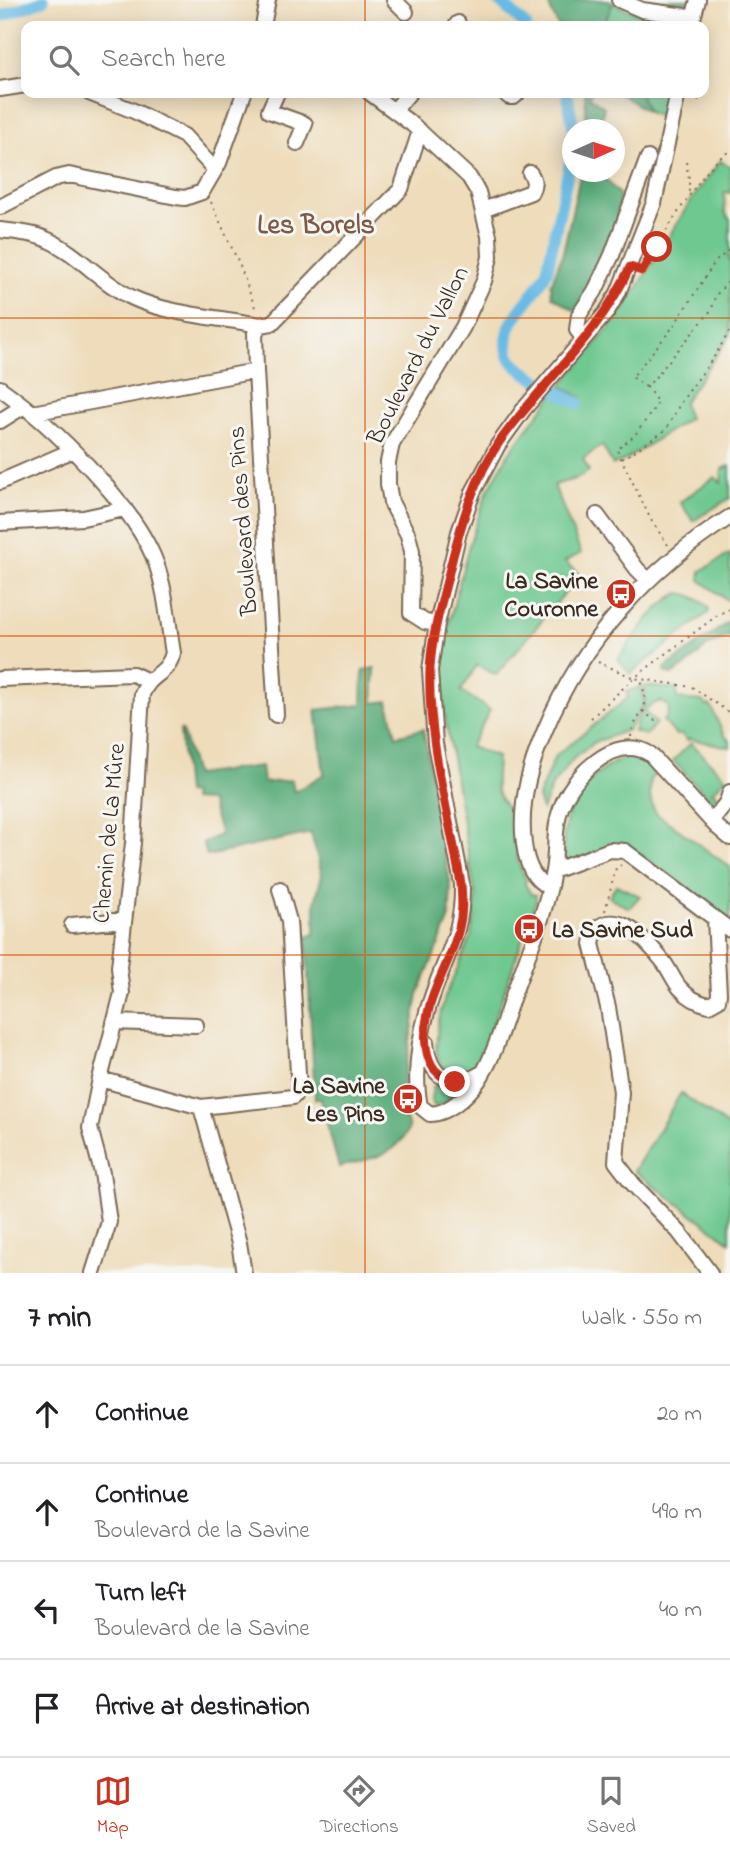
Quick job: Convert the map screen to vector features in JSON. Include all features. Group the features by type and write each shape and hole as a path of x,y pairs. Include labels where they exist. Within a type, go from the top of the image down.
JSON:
{"street":[{"path":"264,21 268,0"},
{"path":"394,0 406,12"},
{"path":"619,0 642,10 688,21"},
{"path":"692,21 698,0"},
{"path":"0,89 21,86"},
{"path":"102,98 184,136 215,170"},
{"path":"0,207 46,182 68,175 176,197 194,196 205,188 215,170 242,98"},
{"path":"275,98 269,111 305,124 297,143"},
{"name":"Boulevard du Vallon","path":"377,98 420,131 469,177 478,192 489,236 490,257 484,281 463,327 392,444 388,462 391,502 408,535 412,551 411,613 425,622 437,624"},
{"path":"395,110 405,98"},
{"path":"679,98 654,203 618,293 606,313 498,444 473,492 459,532 437,624 430,670 430,704 463,905 459,929 435,988 424,1028 419,1056 419,1106 424,1111 438,1114 469,1091 484,1072 536,931 549,887 556,825 561,807 569,791 591,765 605,756 630,747 640,748 650,754 730,838"},
{"path":"0,230 45,238 62,247 132,298 158,307 260,325 272,323 401,189 420,131"},
{"path":"584,339 577,330 579,315 595,291 612,255 648,158"},
{"path":"483,210 531,192 534,179 530,173"},
{"name":"Boulevard des Pins","path":"260,325 255,333 256,371 276,715"},
{"path":"0,421 28,410 256,371"},
{"path":"0,388 28,410 71,451 125,509 156,565 173,653 170,664 148,681 133,674 0,679"},
{"path":"0,482 71,451"},
{"path":"0,523 83,518 125,509"},
{"path":"597,515 648,580"},
{"path":"549,887 537,879 524,846 522,817 525,787 554,708 584,656 613,617 648,580 695,540 730,517"},
{"name":"Chemin de La Mûre","path":"93,1273 109,1222 102,1173 90,1128 122,993 119,967 133,843 141,704 148,681"},
{"path":"712,821 727,802 730,792"},
{"path":"553,870 619,849 730,930"},
{"path":"100,1080 201,1107 293,1097 299,1090 289,921 281,889"},
{"path":"710,1273 679,1232 633,1184 617,1162 621,1092 608,1007 592,944 595,930 605,923 618,922 628,927 663,961 681,989 692,998 709,1005 718,1000 719,994 715,919"},
{"path":"72,925 124,920"},
{"path":"114,1022 196,1025"},
{"path":"424,1028 429,1062 439,1076 455,1082 484,1072"},
{"path":"201,1107 239,1243 244,1273"}],"path":[{"path":"691,98 699,100"},
{"path":"630,267 642,271 689,198 719,159 730,151"},
{"path":"685,162 690,179 687,188 689,198"},
{"path":"215,210 240,266 260,325"},
{"path":"670,549 651,520 617,450 635,435 658,403 647,387 632,377 673,327 715,262 730,249"},
{"path":"647,387 701,324 712,309 715,296 730,280"},
{"path":"621,459 666,430 681,402 730,330"},
{"path":"592,718 634,678 719,614 730,609"},
{"path":"584,656 634,678 692,687 730,713"},
{"path":"630,747 633,724 646,700 641,679"},
{"path":"642,710 659,724"},
{"path":"605,923 612,876 616,868 631,856"}],"green space":[{"path":"549,0 608,0 613,3 605,21 556,21"},
{"path":"628,0 690,0 687,10 653,7"},
{"path":"613,3 625,9 679,20 679,21 605,21"},
{"path":"585,98 591,98 604,107 602,119 586,119"},
{"path":"627,98 642,98 648,112"},
{"path":"642,98 665,98 661,117 648,112"},
{"path":"720,161 730,166 730,193 724,192 725,212 730,220 730,336 683,403 689,418 613,465 602,445 583,459 589,471 578,478 554,485 581,553 565,562 580,575 496,675 477,665 461,691 490,710 470,747 497,757 497,791 514,820 519,864 526,879 525,884 531,894 536,895 536,900 482,1056 469,1071 451,1073 440,1064 436,1049 438,1024 445,997 471,937 476,899 444,711 443,659 447,631 469,545 487,492 509,453 553,395 575,406 581,397 561,386 625,308 690,202"},
{"path":"579,182 608,182 620,195 615,235 595,286 577,312 552,296 551,285 563,252"},
{"path":"730,466 730,498 693,521 680,502 715,477 721,483 722,469"},
{"path":"730,554 730,600 727,600 700,580 701,571"},
{"path":"679,593 698,600 708,607 709,612 630,674 618,659 653,614"},
{"path":"730,621 730,636 709,645 671,675 665,672 665,668"},
{"path":"375,668 373,703 388,701 396,736 423,729 451,888 449,920 418,994 403,1084 403,1110 409,1128 389,1151 371,1159 339,1167 320,1099 315,1099 306,937 315,934 315,902 322,875 311,833 207,856 203,843 221,834 210,801 192,800 192,794 186,793 180,730 195,775 261,766 263,783 292,780 294,792 324,774 316,710 362,705 363,670"},
{"path":"644,686 677,689 677,699 702,701 707,706 710,705 724,735 730,741 730,747 689,739 687,741 682,735 676,735 663,721 669,707 661,701 651,705 645,712 656,723 646,735 634,732 644,707"},
{"path":"640,687 644,703 628,730 595,742 574,758 553,784 542,810 538,797 555,756 628,698 626,692"},
{"path":"691,743 726,778 712,792 717,794 713,805 709,807 702,802 707,796 673,761"},
{"path":"631,755 642,756 657,773 651,778 650,792 652,806 657,814 730,867 730,921 630,847 568,861 566,858 563,848 564,834 571,807 595,776 606,767"},
{"path":"616,885 640,896 629,908 609,897"},
{"path":"437,1085 452,1093 440,1105 434,1106 431,1100 433,1087"},
{"path":"681,1093 730,1128 730,1242 634,1171"}],"waterway":[{"path":"0,17 43,0"},
{"path":"498,0 521,21"},
{"path":"568,98 572,119"},
{"path":"566,182 547,271 513,321 508,332 507,345 510,357 518,367 578,403"}],"place":[{"name":"La Savine Couronne","path":"621,594"},
{"name":"La Savine Sud","path":"529,929"},
{"name":"La Savine Les Pins","path":"408,1099"}],"district":[{"name":"Les Borels","path":"316,223"}],"route":[{"path":"455,1082 439,1076 429,1062 424,1028 435,988 459,929 463,905 430,704 432,648 459,532 473,492 498,444 606,313 630,267 642,271 657,247"}]}
